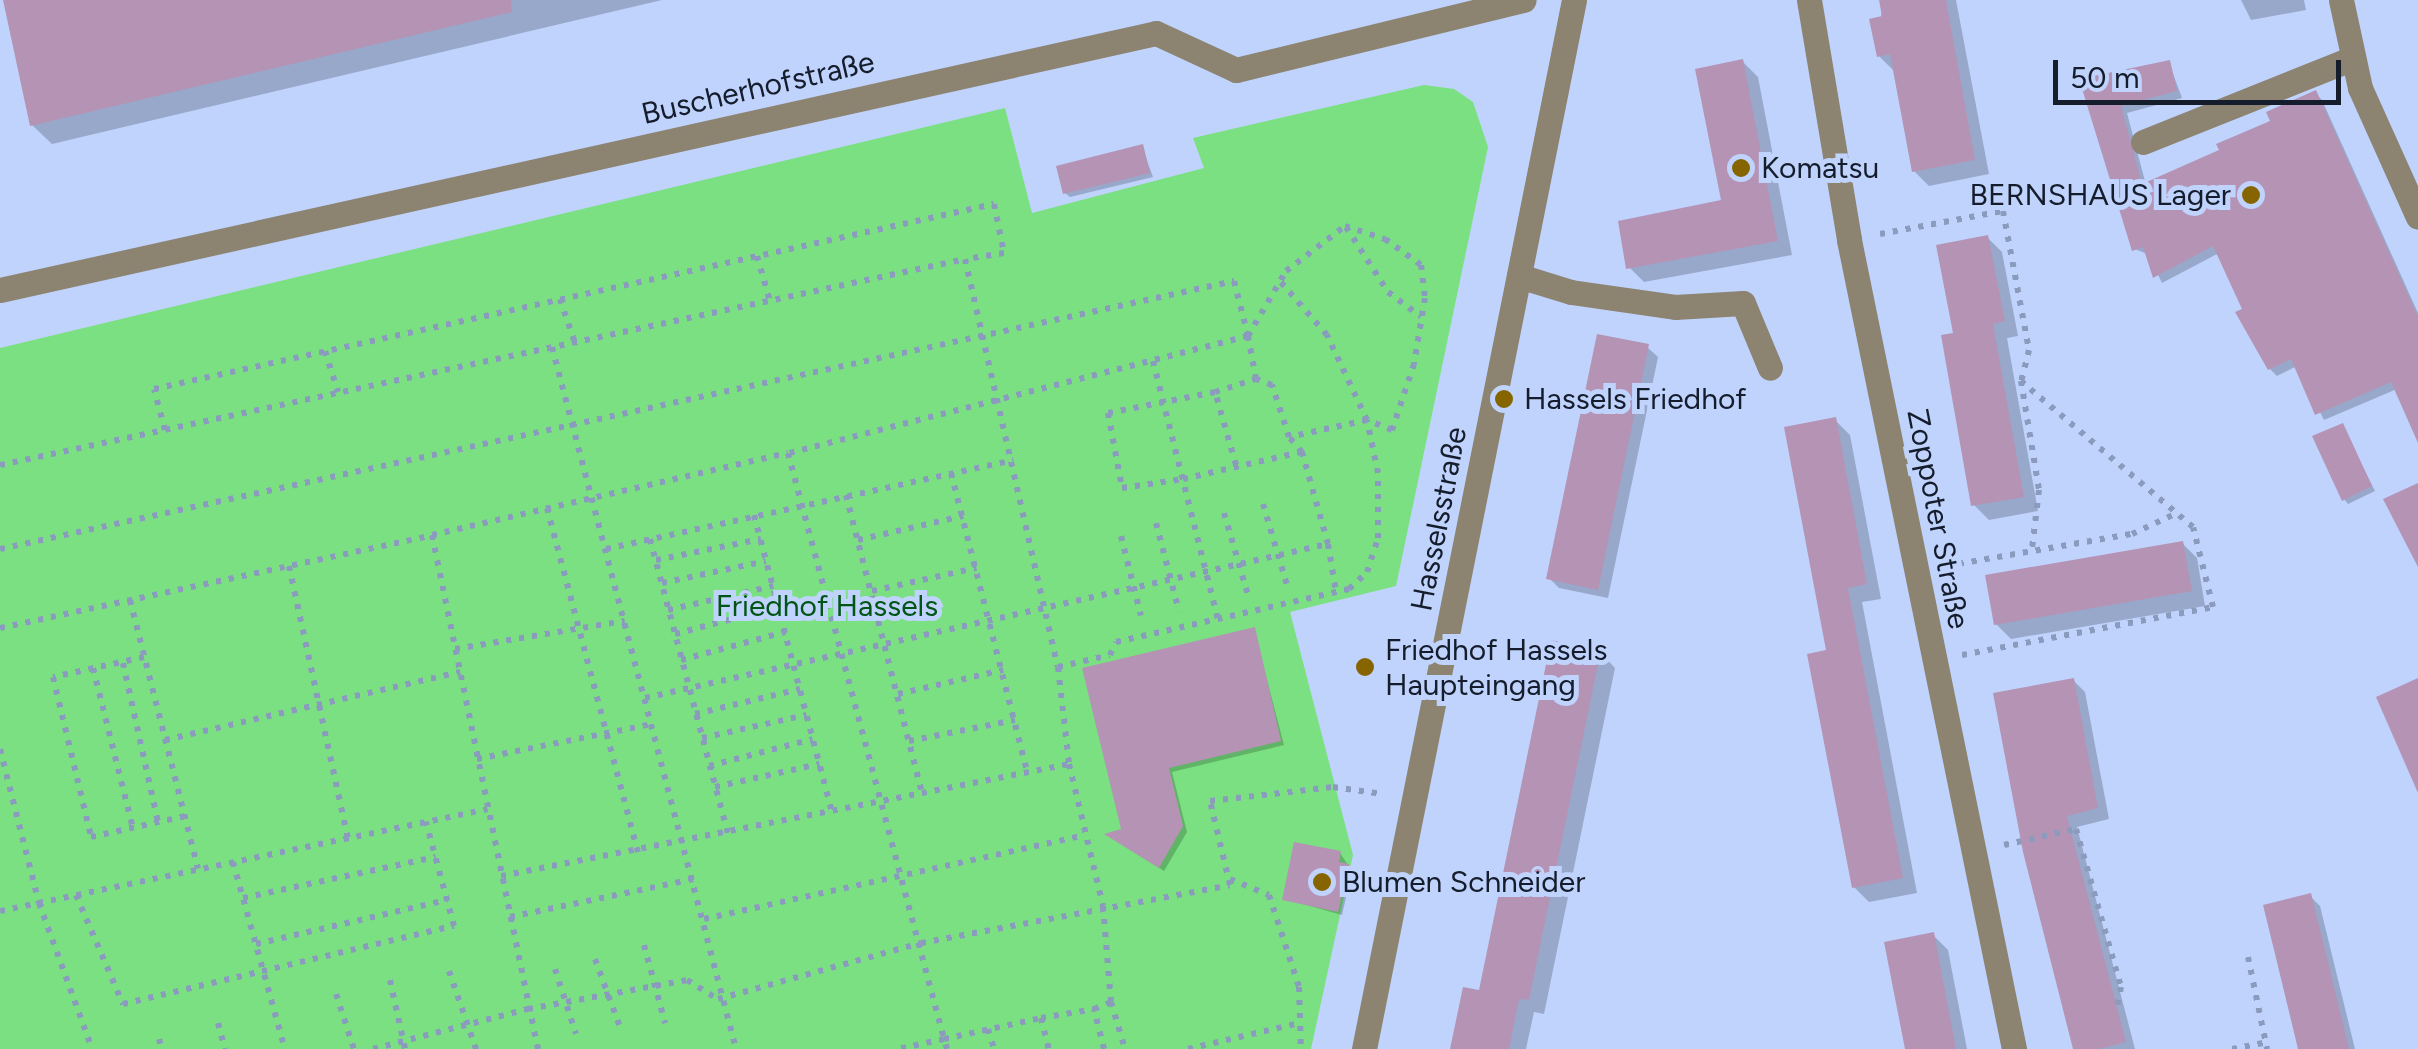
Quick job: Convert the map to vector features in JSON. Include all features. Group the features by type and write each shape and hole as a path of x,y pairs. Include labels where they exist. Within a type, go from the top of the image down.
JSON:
{"street":[{"name":"Buscherhofstraße","path":"0,290 1156,33 1236,70 1524,0"},
{"name":"Hasselsstraße","path":"1364,1049 1419,800 1574,0"},
{"name":"Zoppoter Straße","path":"1809,0 1849,240 2014,1049"},
{"path":"2342,0 2353,58 2418,217"},
{"path":"2144,142 2353,58"},
{"path":"1519,276 1572,292 1675,307 1743,303 1770,368"}],"path":[{"path":"0,465 1004,253 994,204 154,389 165,430"},
{"path":"1849,240 2003,211 2029,350 2021,381 2039,490 2032,549"},
{"path":"0,628 432,535 1000,403 1016,390 1248,336 1279,280 1345,226"},
{"path":"1288,437 1367,420 1392,430 1421,318 1422,265 1385,239 1345,226"},
{"path":"1345,226 1388,292 1421,318"},
{"path":"757,256 770,301"},
{"path":"965,259 1014,460 1058,667 1069,764 1102,906 1111,1002 1125,1049"},
{"path":"1058,667 1110,655 1116,642 1336,592 1367,572 1378,538 1378,473 1367,420 1327,335 1279,280"},
{"path":"0,549 575,429 1234,281 1256,378"},
{"path":"560,299 575,342"},
{"path":"552,347 704,918 718,999 736,1049"},
{"path":"326,351 338,393"},
{"path":"1153,361 1218,618"},
{"path":"1302,452 1183,479 1122,488 1108,413 1214,392 1256,378 1272,385 1288,437 1302,452 1328,544 1336,592"},
{"path":"1933,660 2214,607 2193,527 2021,381"},
{"path":"1214,392 1236,465"},
{"path":"788,452 947,1049"},
{"path":"606,549 1014,460"},
{"path":"951,474 1028,772"},
{"path":"846,495 922,794"},
{"path":"1262,504 1287,585"},
{"path":"547,508 584,628 638,852"},
{"path":"1224,513 1248,596"},
{"path":"1916,572 2132,534 2177,513"},
{"path":"754,515 832,813"},
{"path":"858,540 963,516"},
{"path":"1156,522 1179,611"},
{"path":"432,535 538,1049"},
{"path":"1121,536 1141,616"},
{"path":"650,539 728,835"},
{"path":"656,560 761,540"},
{"path":"645,698 1328,544"},
{"path":"662,583 766,562"},
{"path":"289,566 348,838"},
{"path":"872,591 976,568"},
{"path":"668,610 773,586"},
{"path":"130,600 198,869"},
{"path":"675,634 778,607"},
{"path":"455,649 625,621"},
{"path":"681,660 785,632"},
{"path":"144,658 53,677 91,837 185,816"},
{"path":"122,662 158,822"},
{"path":"93,668 132,828"},
{"path":"898,694 1003,670"},
{"path":"165,740 460,672"},
{"path":"695,714 800,689"},
{"path":"702,738 806,715"},
{"path":"909,741 1015,720"},
{"path":"478,759 652,724"},
{"path":"709,766 813,740"},
{"path":"0,749 39,902 92,1049"},
{"path":"715,787 819,764"},
{"path":"501,876 684,844 1069,764"},
{"path":"0,789 10,786"},
{"path":"373,1049 404,1045 528,1009 688,980 718,999 921,943 1230,885 1210,800 1333,786 1419,800"},
{"path":"0,911 487,808"},
{"path":"76,895 123,1004 454,926 426,822"},
{"path":"1971,853 2076,829 2122,987 2117,1007"},
{"path":"704,918 1083,836"},
{"path":"243,898 436,858"},
{"path":"233,862 285,1049"},
{"path":"1229,878 1270,895 1299,986 1301,1049"},
{"path":"510,917 694,879"},
{"path":"256,944 447,900"},
{"path":"644,945 664,1022"},
{"path":"2232,1049 2266,1046 2248,957"},
{"path":"595,959 621,1030"},
{"path":"554,969 569,1002 576,1034"},
{"path":"449,971 476,1049"},
{"path":"390,980 404,1045"},
{"path":"336,994 354,1049"},
{"path":"898,1049 1094,1009 1111,1002"},
{"path":"1094,1009 1104,1049"},
{"path":"1041,1018 1049,1049"},
{"path":"1188,1049 1300,1023"},
{"path":"218,1024 225,1049"},
{"path":"988,1029 994,1049"},
{"path":"159,1039 162,1049"}],"green space":[{"name":"Friedhof Hassels","path":"1424,85 1454,89 1473,102 1488,147 1396,586 1290,612 1353,855 1311,1049 0,1049 0,348 1005,108 1032,213 1204,168 1193,138"}],"building":[{"path":"3,0 511,0 512,12 30,126"},
{"path":"1879,0 1946,0 1975,160 1912,172 1890,54 1877,57 1869,19 1882,16"},
{"path":"1743,59 1778,241 1626,269 1618,221 1721,200 1695,69"},
{"path":"2170,60 2177,91 2121,106 2142,184 2219,150 2216,144 2270,121 2266,112 2316,90 2418,317 2418,443 2391,382 2315,415 2291,359 2268,370 2235,312 2242,309 2213,246 2153,278 2143,247 2132,251 2079,79"},
{"path":"1143,144 1150,173 1063,194 1056,166"},
{"path":"1988,235 2005,321 1993,324 2024,497 1971,506 1941,335 1953,333 1936,245"},
{"path":"1597,334 1649,344 1598,590 1546,579"},
{"path":"1836,417 1867,584 1848,588 1903,878 1852,888 1807,654 1826,650 1784,427"},
{"path":"2343,423 2372,486 2342,501 2312,436"},
{"path":"2418,483 2418,567 2383,499"},
{"path":"2183,541 2192,591 1994,625 1985,575"},
{"path":"1255,627 1281,741 1169,768 1183,826 1159,868 1104,834 1121,829 1082,668"},
{"path":"1551,640 1601,650 1529,1000 1519,999 1509,1049 1450,1049 1463,987 1479,990"},
{"path":"2074,678 2098,808 2067,816 2126,1042 2099,1049 2073,1049 2023,852 1993,693"},
{"path":"2418,678 2418,793 2376,697"},
{"path":"1294,842 1341,851 1339,862 1349,864 1338,912 1282,900"},
{"path":"2311,893 2349,1049 2298,1049 2263,905"},
{"path":"1934,932 1956,1049 1905,1049 1884,942"}],"place":[{"name":"Komatsu","path":"1741,168"},
{"name":"BERNSHAUS Lager","path":"2251,195"},
{"name":"Hassels Friedhof","path":"1504,399"},
{"name":"Friedhof Hassels Haupteingang","path":"1365,667"},
{"name":"Blumen Schneider","path":"1322,882"}]}
